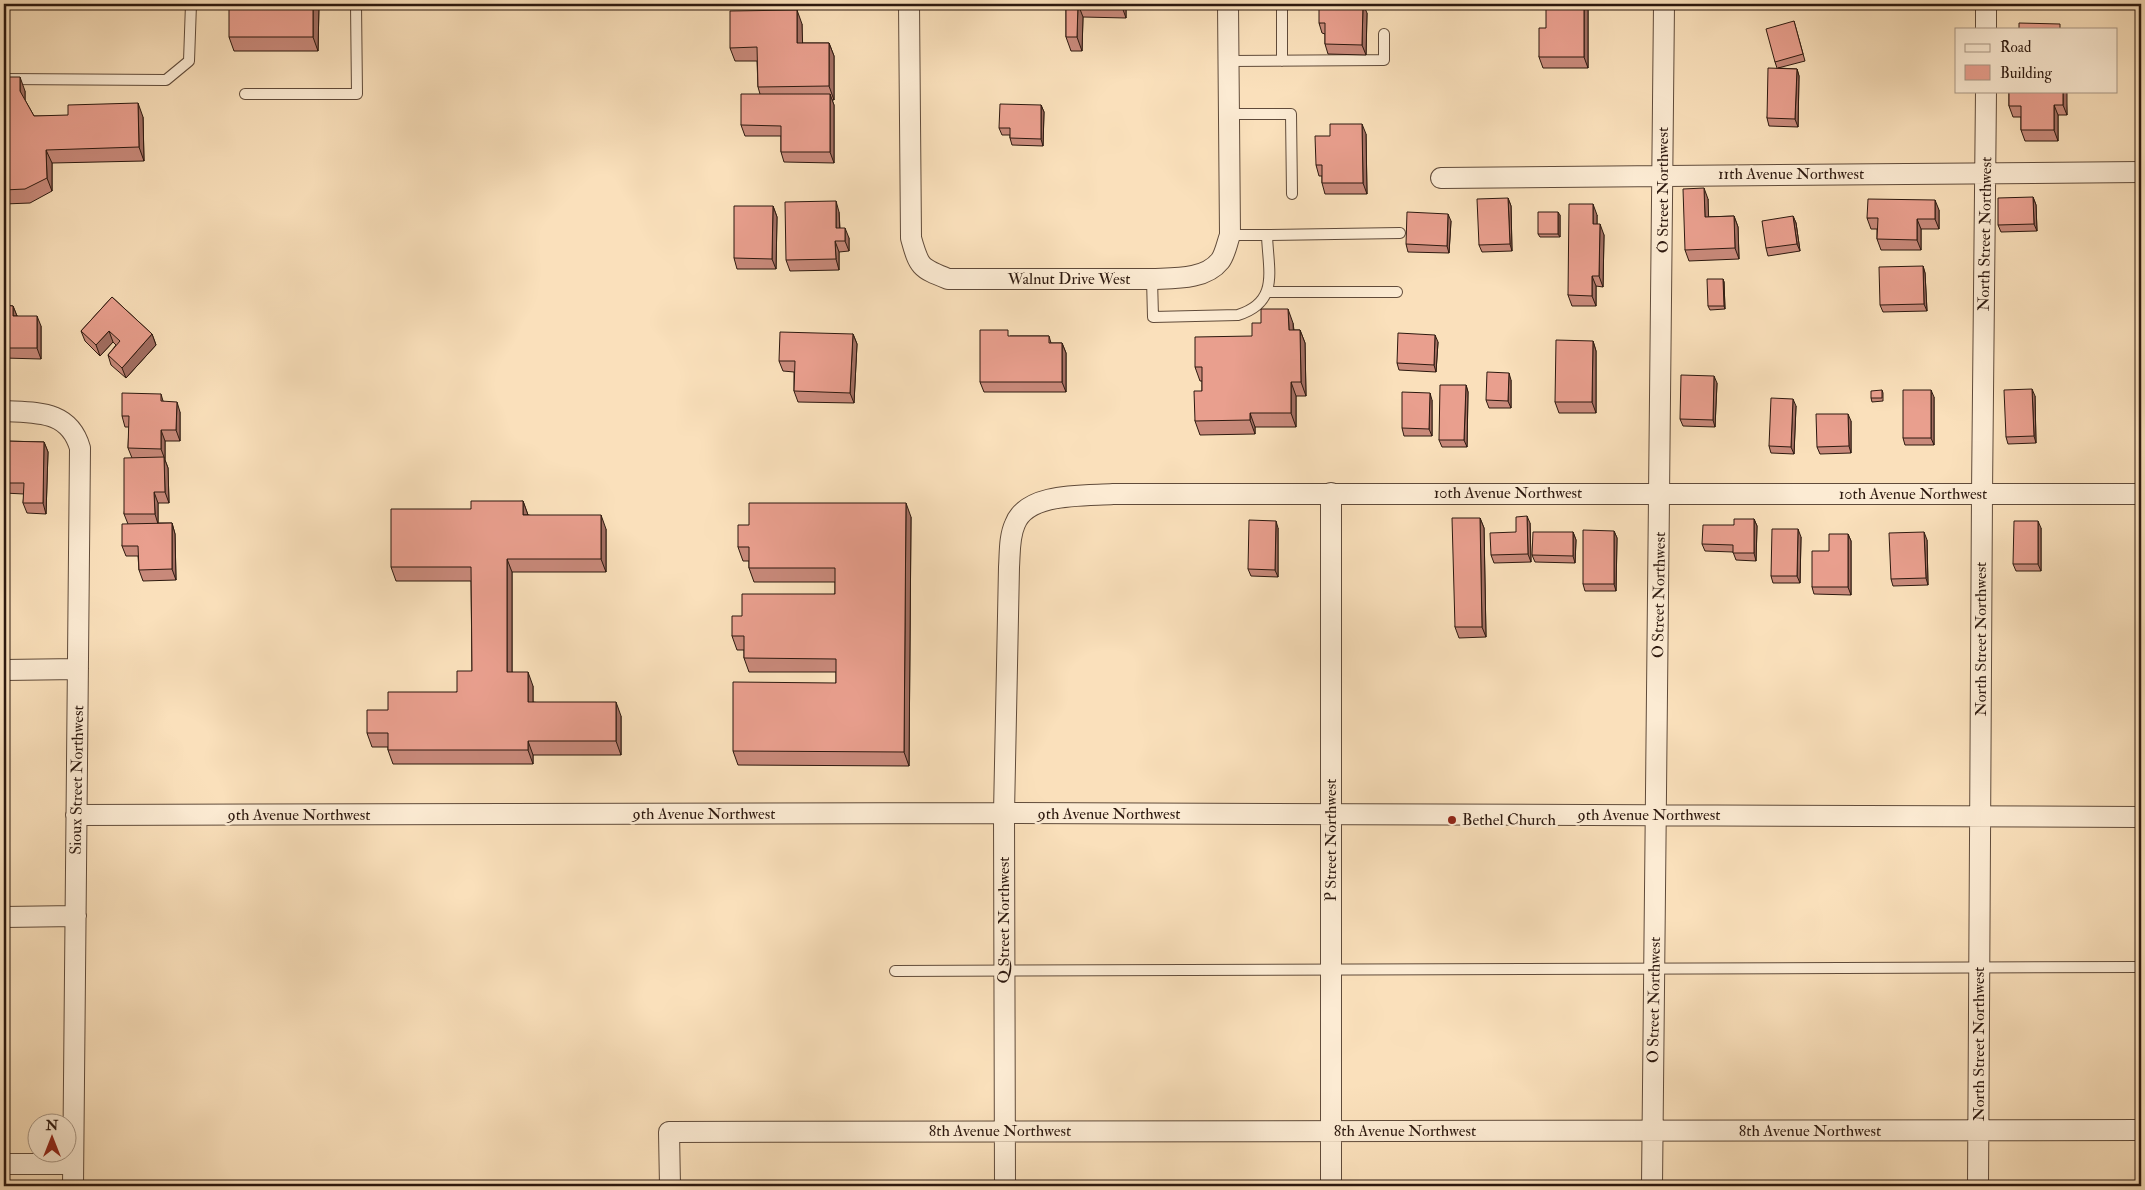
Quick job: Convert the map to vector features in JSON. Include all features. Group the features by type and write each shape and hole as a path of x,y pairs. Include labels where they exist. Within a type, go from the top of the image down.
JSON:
{"street":[{"name":"Walnut Drive West","path":"909,4 911,238 916,256 926,270 948,279 1181,278 1207,272 1221,260 1230,235 1228,4"},
{"name":"O Street Northwest","path":"1652,1186 1664,4"},
{"path":"1986,4 1986,28"},
{"name":"North Street Northwest","path":"1978,1186 1986,92"},
{"name":"11th Avenue Northwest","path":"1441,178 2141,172"},
{"name":"Sioux Street Northwest","path":"13,412 52,416 68,424 76,434 80,448 73,1186"},
{"name":"10th Avenue Northwest","path":"1007,653 1011,542 1015,524 1024,511 1037,503 1058,498 1113,494 1331,493 2141,494"},
{"name":"P Street Northwest","path":"1331,493 1331,1186"},
{"name":"Q Street Northwest","path":"1005,1186 1004,813 1007,653"},
{"path":"4,670 78,669"},
{"name":"9th Avenue Northwest","path":"76,815 1004,813 2141,817"},
{"path":"4,917 76,916"},
{"name":"8th Avenue Northwest","path":"670,1186 668,1132 2141,1130"},
{"path":"4,1164 73,1164"}],"lane":[{"path":"4,79 166,80 189,61 190,4"},
{"path":"246,94 357,94 356,4"},
{"path":"1282,4 1282,61"},
{"path":"1229,61 1384,60 1384,34"},
{"path":"1229,114 1291,114 1292,194"},
{"path":"1230,235 1400,233"},
{"path":"1152,279 1153,317 1238,316 1252,311 1262,303 1268,292 1268,235"},
{"path":"1268,292 1397,292"},
{"path":"895,971 2141,967"}],"building":[{"path":"229,4 313,4 313,37 229,37"},
{"path":"1066,4 1078,4 1077,37 1066,37"},
{"path":"1319,4 1363,4 1362,45 1325,44 1325,23 1319,23"},
{"path":"1546,4 1584,4 1584,57 1539,57 1539,28 1546,28"},
{"path":"797,10 797,43 829,43 829,86 758,87 757,47 730,48 730,11"},
{"path":"1794,21 1803,54 1775,62 1766,29"},
{"path":"2019,23 2060,24 2060,28 2019,28"},
{"path":"1768,68 1797,69 1795,119 1767,118"},
{"path":"4,77 20,77 20,91 34,116 68,115 68,105 138,103 139,147 46,150 47,178 25,189 4,190"},
{"path":"2009,92 2063,92 2063,105 2054,105 2054,130 2021,130 2021,106 2009,106"},
{"path":"741,94 830,94 830,152 781,152 781,126 741,125"},
{"path":"1000,104 1041,105 1041,139 1010,138 1010,128 999,128"},
{"path":"1330,124 1362,124 1363,183 1322,183 1322,165 1316,165 1315,136 1330,136"},
{"path":"1704,188 1705,217 1734,216 1735,248 1685,250 1683,189"},
{"path":"2033,197 2034,224 1998,225 1998,198"},
{"path":"1508,198 1510,244 1479,245 1477,199"},
{"path":"1868,199 1935,200 1935,219 1917,219 1917,240 1877,239 1878,218 1867,218"},
{"path":"836,201 836,228 845,228 845,241 835,241 836,259 786,260 785,202"},
{"path":"1569,204 1593,204 1593,224 1600,224 1599,276 1592,276 1592,296 1568,295"},
{"path":"734,206 773,206 772,259 734,258"},
{"path":"1407,212 1448,214 1447,246 1406,244"},
{"path":"1538,212 1558,212 1558,234 1538,234"},
{"path":"1793,216 1797,244 1766,248 1762,221"},
{"path":"1923,266 1924,304 1880,305 1879,267"},
{"path":"1707,279 1723,279 1724,306 1708,306"},
{"path":"112,297 152,334 122,368 108,355 120,341 109,331 96,345 81,331"},
{"path":"4,305 13,306 13,316 37,316 37,348 4,348"},
{"path":"1261,309 1288,309 1289,330 1300,330 1301,382 1291,382 1291,413 1250,413 1250,420 1195,421 1194,391 1202,391 1202,367 1195,367 1195,337 1252,336 1252,323 1261,323"},
{"path":"980,330 1008,330 1008,336 1049,336 1049,343 1062,343 1062,382 980,382"},
{"path":"780,332 853,334 850,393 794,391 795,361 779,361"},
{"path":"1398,333 1435,335 1434,365 1397,363"},
{"path":"1556,340 1593,341 1592,402 1555,402"},
{"path":"1487,372 1509,373 1508,401 1486,400"},
{"path":"1681,375 1714,376 1713,420 1680,419"},
{"path":"1440,385 1466,385 1464,440 1439,440"},
{"path":"2032,389 2034,436 2006,437 2004,390"},
{"path":"1882,390 1882,398 1871,398 1871,391"},
{"path":"1903,390 1931,390 1931,438 1903,438"},
{"path":"1402,392 1430,393 1429,429 1402,428"},
{"path":"122,393 161,394 161,401 177,402 176,430 161,430 161,449 128,448 129,416 122,416"},
{"path":"1771,398 1793,399 1791,447 1769,446"},
{"path":"1816,414 1848,414 1849,446 1817,447"},
{"path":"4,441 44,442 43,503 23,503 24,483 4,483"},
{"path":"164,457 165,492 154,492 155,514 124,514 124,458"},
{"path":"471,501 523,501 523,515 601,515 601,559 507,559 507,672 528,672 528,702 616,702 616,741 528,741 528,750 388,750 388,733 367,733 367,710 388,710 388,692 457,692 457,671 472,671 471,567 391,567 391,509 471,509"},
{"path":"749,503 906,503 904,752 733,751 733,682 836,683 836,659 744,658 744,636 732,636 732,616 742,616 742,594 835,594 835,568 749,568 749,547 738,547 738,525 749,525"},
{"path":"1527,516 1528,554 1491,555 1490,533 1516,532 1516,517"},
{"path":"1452,518 1480,518 1482,627 1455,627"},
{"path":"1734,519 1754,519 1754,553 1733,553 1733,545 1702,544 1703,525 1734,525"},
{"path":"1249,520 1276,521 1275,570 1248,569"},
{"path":"2014,521 2038,521 2038,564 2013,564"},
{"path":"172,523 172,569 139,570 138,546 122,546 122,524"},
{"path":"1772,529 1798,529 1797,576 1771,576"},
{"path":"1583,530 1614,531 1614,584 1583,584"},
{"path":"1533,532 1573,532 1573,556 1532,555"},
{"path":"1924,532 1926,578 1891,579 1889,533"},
{"path":"1829,534 1848,534 1848,587 1812,587 1812,551 1829,551"}],"place":[{"name":"Bethel Church","path":"1452,820"}]}
